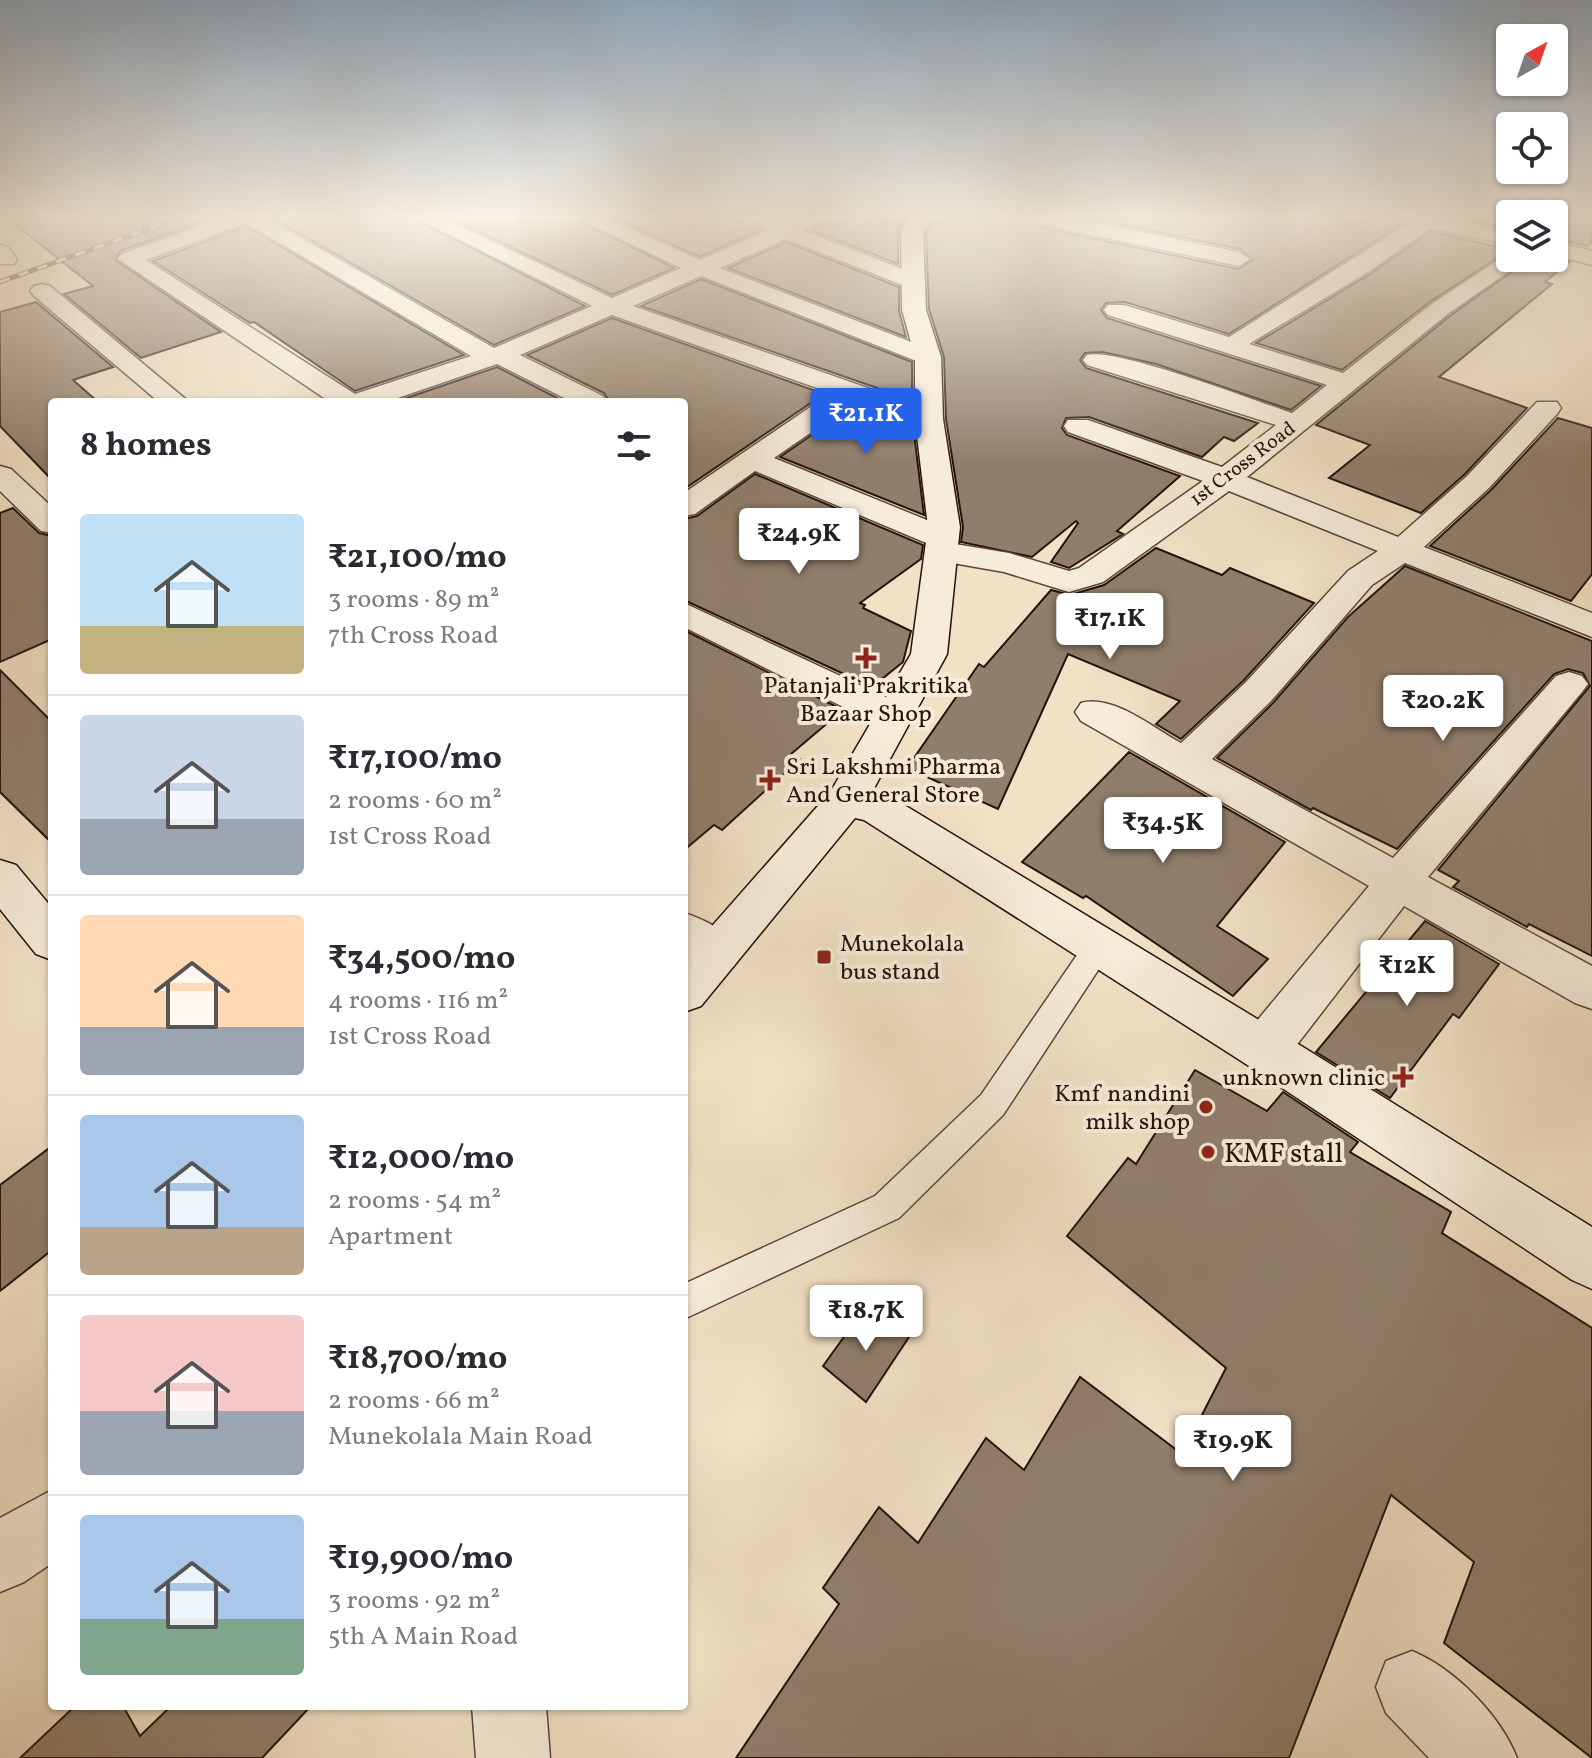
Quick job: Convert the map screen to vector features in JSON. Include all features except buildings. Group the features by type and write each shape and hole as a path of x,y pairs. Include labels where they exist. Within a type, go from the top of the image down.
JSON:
{"street":[{"path":"50,298 170,398"},
{"path":"189,298 342,398"},
{"path":"392,298 495,356 584,398"},
{"path":"593,298 929,419"},
{"path":"371,398 495,356 629,298"},
{"path":"777,298 928,357"},
{"path":"688,980 701,942 777,878 846,801 929,654 942,545 929,419 928,357 914,310 914,298"},
{"path":"1240,339 1308,298"},
{"name":"1st Cross Road","path":"753,460 942,545 1069,582 1091,575 1226,479 1456,298"},
{"path":"1116,310 1347,383"},
{"path":"1096,360 1136,370 1296,423"},
{"path":"688,504 850,393"},
{"path":"1185,762 1258,692 1360,578 1402,550 1478,482 1547,408"},
{"path":"1078,426 1226,479 1590,621"},
{"path":"0,475 48,520"},
{"path":"688,615 893,716"},
{"path":"1264,1049 1399,882 1569,684"},
{"path":"1094,712 1592,989"},
{"path":"846,801 876,808 1264,1049 1592,1260"},
{"path":"0,877 46,924"},
{"path":"0,1558 48,1526"},
{"path":"1412,1687 1480,1758"},
{"path":"509,1710 513,1758"}],"lane":[{"path":"688,1300 887,1207 992,1105 1098,947"}],"place":[{"name":"Patanjali Prakritika Bazaar Shop","path":"866,658"},
{"name":"Sri Lakshmi Pharma And General Store","path":"770,780"},
{"name":"Munekolala bus stand","path":"824,957"},
{"name":"unknown clinic","path":"1403,1077"},
{"name":"Kmf nandini milk shop","path":"1206,1107"},
{"name":"KMF stall","path":"1208,1152"}]}
